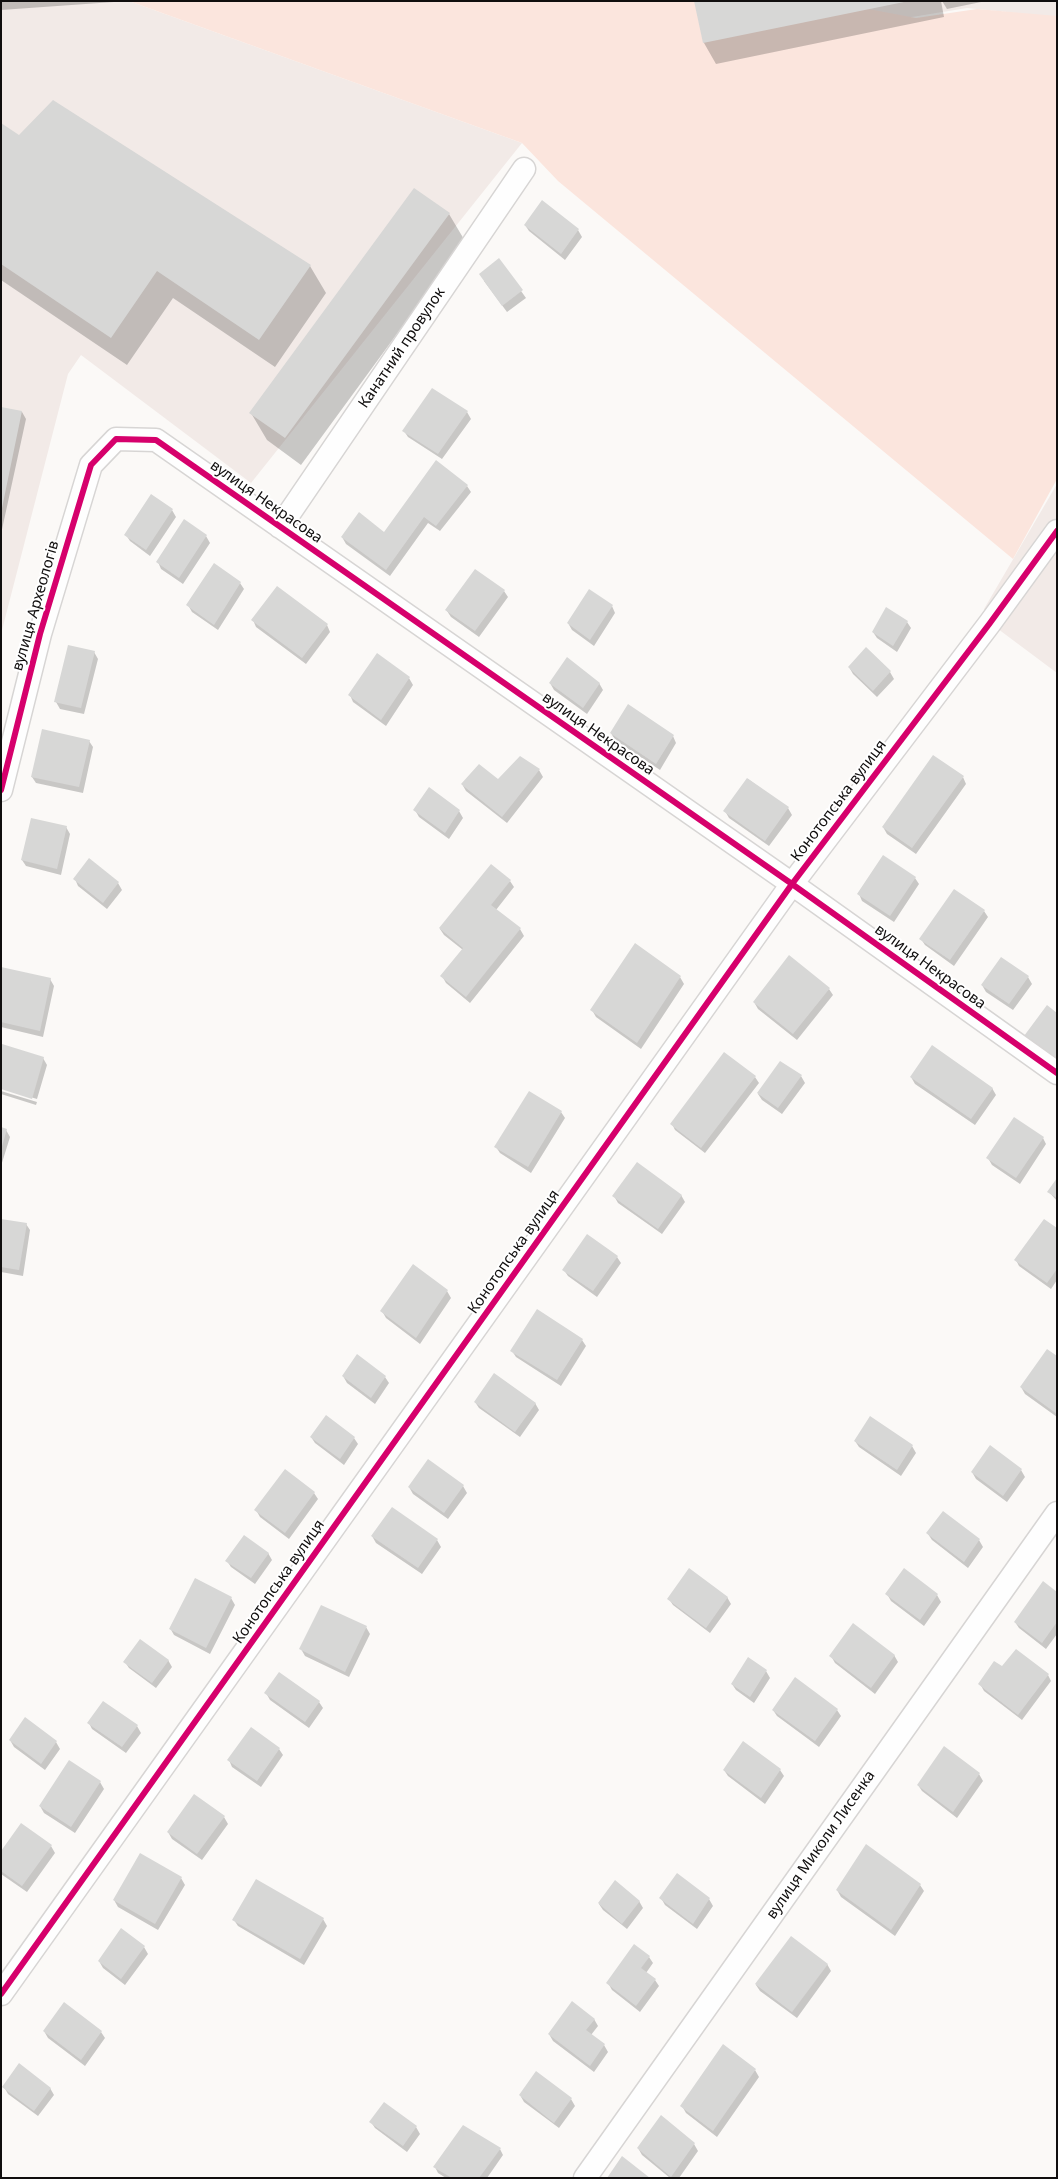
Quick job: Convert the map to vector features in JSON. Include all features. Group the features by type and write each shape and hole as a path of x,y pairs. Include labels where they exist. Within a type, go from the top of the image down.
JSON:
{"street":[{"name":"Канатний провулок","path":"280,527 524,169"},
{"name":"вулиця Некрасова","path":"116,439 156,440 792,884 1057,1073"},
{"name":"вулиця Археологів","path":"1,790 40,634 91,465 116,439"},
{"name":"Конотопська вулиця","path":"1,1994 792,884 1057,532"},
{"name":"вулиця Миколи Лисенка","path":"585,2178 1057,1513"}],"shaded area":[{"path":"1,1 129,1 522,143 251,483 81,355 68,374 1,634"},
{"path":"129,1 826,1 916,18 977,9 1057,16 1057,479 1013,559 558,181 522,143"},
{"path":"678,1 1057,1 1057,17 967,8 687,54"},
{"path":"1057,484 1057,673 990,623 984,609"}],"building":[{"path":"694,1 904,1 904,2 703,43"},
{"path":"53,100 311,265 259,340 157,271 111,338 1,264 1,123 19,135"},
{"path":"414,188 450,213 285,438 249,413"},
{"path":"542,200 579,229 561,254 524,225"},
{"path":"499,258 523,290 502,306 479,274"},
{"path":"432,388 468,411 438,454 402,431"},
{"path":"1,407 22,411 2,508 1,508"},
{"path":"436,460 468,485 436,526 424,517 386,570 341,537 359,512 384,532"},
{"path":"151,494 173,509 146,550 124,535"},
{"path":"184,519 207,535 179,578 156,562"},
{"path":"214,563 241,582 214,625 186,605"},
{"path":"475,569 505,590 475,631 445,610"},
{"path":"277,586 328,624 302,658 251,620"},
{"path":"589,589 613,605 590,640 567,623"},
{"path":"886,607 908,621 893,646 872,632"},
{"path":"68,645 95,651 81,708 54,702"},
{"path":"866,647 891,671 873,691 848,667"},
{"path":"377,653 410,677 381,720 348,695"},
{"path":"567,657 600,683 583,708 549,683"},
{"path":"628,704 674,735 656,764 610,733"},
{"path":"42,729 90,740 79,787 31,777"},
{"path":"933,755 964,776 912,848 882,827"},
{"path":"520,756 540,769 502,817 461,784 479,764 498,779"},
{"path":"747,778 789,807 765,841 723,811"},
{"path":"429,787 460,810 445,833 413,810"},
{"path":"31,818 67,826 57,869 21,860"},
{"path":"883,855 916,877 890,916 857,894"},
{"path":"89,858 119,882 103,903 73,879"},
{"path":"491,864 511,880 491,905 521,928 466,997 440,976 463,948 439,928"},
{"path":"954,889 985,910 950,960 919,939"},
{"path":"635,943 681,976 637,1043 590,1010"},
{"path":"789,955 830,988 793,1034 753,1002"},
{"path":"1001,957 1029,976 1009,1004 981,985"},
{"path":"1,967 51,978 40,1031 1,1022"},
{"path":"1047,1005 1057,1013 1057,1060 1024,1036"},
{"path":"2,1044 44,1057 32,1099 1,1089"},
{"path":"932,1045 993,1088 971,1119 910,1077"},
{"path":"724,1052 756,1076 701,1148 670,1124"},
{"path":"780,1061 802,1075 778,1108 757,1093"},
{"path":"529,1091 562,1111 528,1167 494,1147"},
{"path":"1014,1117 1044,1137 1016,1178 986,1158"},
{"path":"1,1127 7,1129 2,1146 1,1146"},
{"path":"637,1162 682,1195 658,1229 612,1196"},
{"path":"1057,1178 1057,1198 1047,1192"},
{"path":"1,1219 27,1223 19,1270 1,1267"},
{"path":"1044,1219 1057,1228 1057,1269 1047,1283 1014,1260"},
{"path":"587,1234 618,1256 593,1291 562,1270"},
{"path":"413,1264 448,1290 416,1338 380,1311"},
{"path":"537,1309 583,1339 557,1380 510,1351"},
{"path":"1047,1349 1057,1356 1057,1414 1020,1387"},
{"path":"357,1354 386,1376 371,1398 342,1376"},
{"path":"494,1373 536,1403 515,1432 474,1402"},
{"path":"326,1415 355,1437 340,1459 310,1437"},
{"path":"870,1416 913,1445 897,1470 854,1441"},
{"path":"990,1445 1022,1469 1003,1496 971,1472"},
{"path":"428,1459 464,1485 444,1513 408,1487"},
{"path":"285,1469 315,1492 285,1533 254,1510"},
{"path":"392,1507 438,1539 418,1568 371,1536"},
{"path":"943,1511 980,1539 964,1562 926,1533"},
{"path":"244,1535 269,1553 251,1578 225,1561"},
{"path":"689,1568 728,1597 706,1628 667,1599"},
{"path":"904,1568 938,1594 920,1620 885,1594"},
{"path":"195,1578 232,1597 206,1648 169,1629"},
{"path":"1043,1581 1057,1592 1057,1622 1042,1643 1014,1622"},
{"path":"321,1605 367,1626 345,1672 299,1649"},
{"path":"853,1623 895,1655 871,1688 829,1656"},
{"path":"140,1639 169,1660 152,1683 123,1662"},
{"path":"1016,1649 1049,1674 1018,1715 978,1684 994,1661 1002,1666"},
{"path":"748,1657 767,1670 750,1697 731,1684"},
{"path":"279,1672 320,1701 305,1722 264,1693"},
{"path":"795,1677 838,1709 815,1741 772,1710"},
{"path":"103,1701 138,1725 122,1747 87,1723"},
{"path":"25,1717 57,1741 41,1764 9,1740"},
{"path":"251,1727 280,1748 257,1781 227,1760"},
{"path":"743,1741 781,1769 761,1798 723,1770"},
{"path":"944,1746 980,1773 953,1812 917,1785"},
{"path":"69,1760 101,1781 71,1827 39,1806"},
{"path":"194,1794 225,1816 197,1854 167,1832"},
{"path":"21,1823 52,1845 22,1886 1,1871 1,1851"},
{"path":"866,1844 921,1884 891,1930 836,1890"},
{"path":"140,1853 182,1877 155,1924 113,1900"},
{"path":"677,1873 710,1898 693,1924 659,1898"},
{"path":"256,1879 324,1918 300,1959 232,1920"},
{"path":"615,1880 640,1901 622,1924 598,1903"},
{"path":"121,1928 145,1946 121,1979 98,1961"},
{"path":"791,1936 828,1964 792,2012 755,1984"},
{"path":"634,1944 650,1956 641,1968 656,1979 636,2006 606,1983"},
{"path":"572,2001 595,2019 586,2030 605,2044 590,2066 548,2034"},
{"path":"64,2002 102,2031 81,2060 43,2031"},
{"path":"723,2044 756,2069 713,2131 680,2106"},
{"path":"19,2063 51,2088 34,2111 2,2087"},
{"path":"536,2071 572,2098 554,2123 519,2095"},
{"path":"384,2102 417,2126 403,2146 369,2122"},
{"path":"661,2115 695,2143 671,2177 637,2148"},
{"path":"463,2125 501,2148 479,2178 452,2178 433,2167"},
{"path":"622,2156 650,2178 607,2178"}],"cycle path":[{"path":"1,790 40,634 91,465 116,439 156,440 792,884 1057,1073"},
{"path":"1,1994 792,884 990,623 1057,531"}]}
